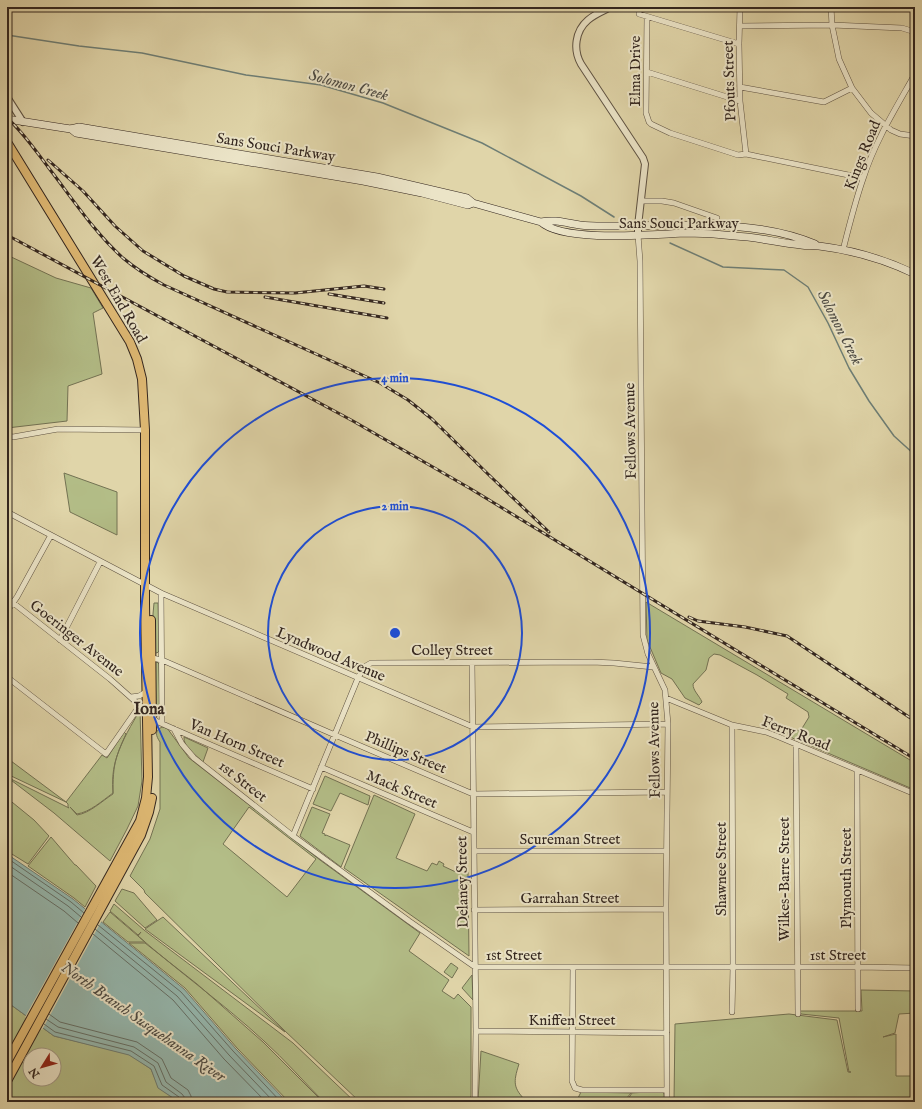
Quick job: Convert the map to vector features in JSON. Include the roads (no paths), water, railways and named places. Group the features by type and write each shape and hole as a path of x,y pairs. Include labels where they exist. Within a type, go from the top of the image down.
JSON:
{"main road":[{"name":"Sans Souci Parkway","path":"7,119 71,129 79,127 372,176 468,198 472,203 541,222 550,220 593,226 721,226 758,229 800,238 818,245 843,250 887,263 915,274"},
{"name":"West End Road","path":"7,142 130,342 137,359 142,379 145,430 146,692 152,733 152,787 149,812 141,835 7,1081"},
{"name":"Sans Souci Parkway","path":"541,222 546,227 568,232 600,235 688,233 736,236 802,245 818,245"},
{"name":"West End Road","path":"7,1062 140,821 145,805 148,776 152,658 150,604 146,586"}],"street":[{"path":"611,7 587,21 578,37 576,52 580,64 643,158 645,164 638,235"},
{"name":"Elma Drive","path":"639,7 639,14 647,17 646,113 648,122 665,131 693,141 738,155 746,154"},
{"name":"Pfouts Street","path":"740,7 740,101 746,154"},
{"path":"831,7 832,25 839,59 852,88 871,113 886,125 900,134 915,136"},
{"path":"647,17 739,44"},
{"path":"740,26 832,25 902,28 915,32"},
{"path":"647,72 740,101"},
{"name":"Kings Road","path":"843,250 863,178 886,125 915,74"},
{"path":"740,87 824,102 852,88"},
{"path":"7,97 23,122"},
{"path":"746,154 863,178"},
{"path":"641,201 662,201 674,203 717,218"},
{"name":"Fellows Avenue","path":"638,235 640,269 643,635 653,667 665,690 668,724 666,851 667,1102"},
{"path":"7,436 13,437 58,429 145,430"},
{"name":"Lyndwood Avenue","path":"7,512 161,593 473,727 668,724"},
{"path":"7,611 51,536"},
{"path":"60,640 100,562"},
{"path":"152,733 162,723 161,593"},
{"name":"Goeringer Avenue","path":"7,598 131,697 149,714"},
{"name":"Phillips Street","path":"152,658 162,660 473,794 667,792"},
{"name":"Delaney Street","path":"472,662 476,1031 475,1099 473,1102"},
{"name":"Colley Street","path":"293,836 358,678 364,667 371,663 614,662 653,667"},
{"path":"7,677 106,754 136,711"},
{"name":"Goeringer Avenue","path":"131,697 139,696 146,692"},
{"name":"Ferry Road","path":"666,698 732,725 766,732 915,794"},
{"name":"Van Horn Street","path":"149,714 174,729 313,789"},
{"name":"Shawnee Street","path":"732,725 732,1012"},
{"name":"1st Street","path":"174,729 182,744 194,758 293,836 396,912 475,967 915,968"},
{"name":"Wilkes-Barre Street","path":"796,745 796,968 798,1014"},
{"name":"Mack Street","path":"322,767 473,832"},
{"name":"Plymouth Street","path":"857,771 858,1009"},
{"name":"Scureman Street","path":"474,851 666,851"},
{"name":"Garrahan Street","path":"474,910 666,909"},
{"path":"573,967 572,1081 575,1088 582,1090 667,1090"},
{"name":"Kniffen Street","path":"476,1031 667,1033"}],"water":[{"name":"North Branch Susquehanna River","path":"7,854 73,899 184,989 236,1049 287,1102 179,1102 158,1088 151,1069 129,1055 54,1036 7,1002"}],"waterway":[{"name":"Solomon Creek","path":"7,35 79,46 142,53 246,75 321,85 383,103 482,143 581,196 614,217"},
{"name":"Solomon Creek","path":"670,243 723,267 784,270 808,287 828,323 849,368 869,401 894,436 915,455"}],"railway":[{"path":"7,118 29,141 102,237 128,262 164,285 380,383 408,400 432,419 549,532"},
{"path":"48,160 83,191 115,226 143,251 184,276 214,289 227,292 295,293 364,286 384,289"},
{"path":"7,235 353,421 471,489 915,759"},
{"path":"329,294 384,303"},
{"path":"265,297 387,318"},
{"path":"689,617 698,621 745,627 787,636 915,721"}],"district":[{"name":"Iona","path":"149,708"}]}
